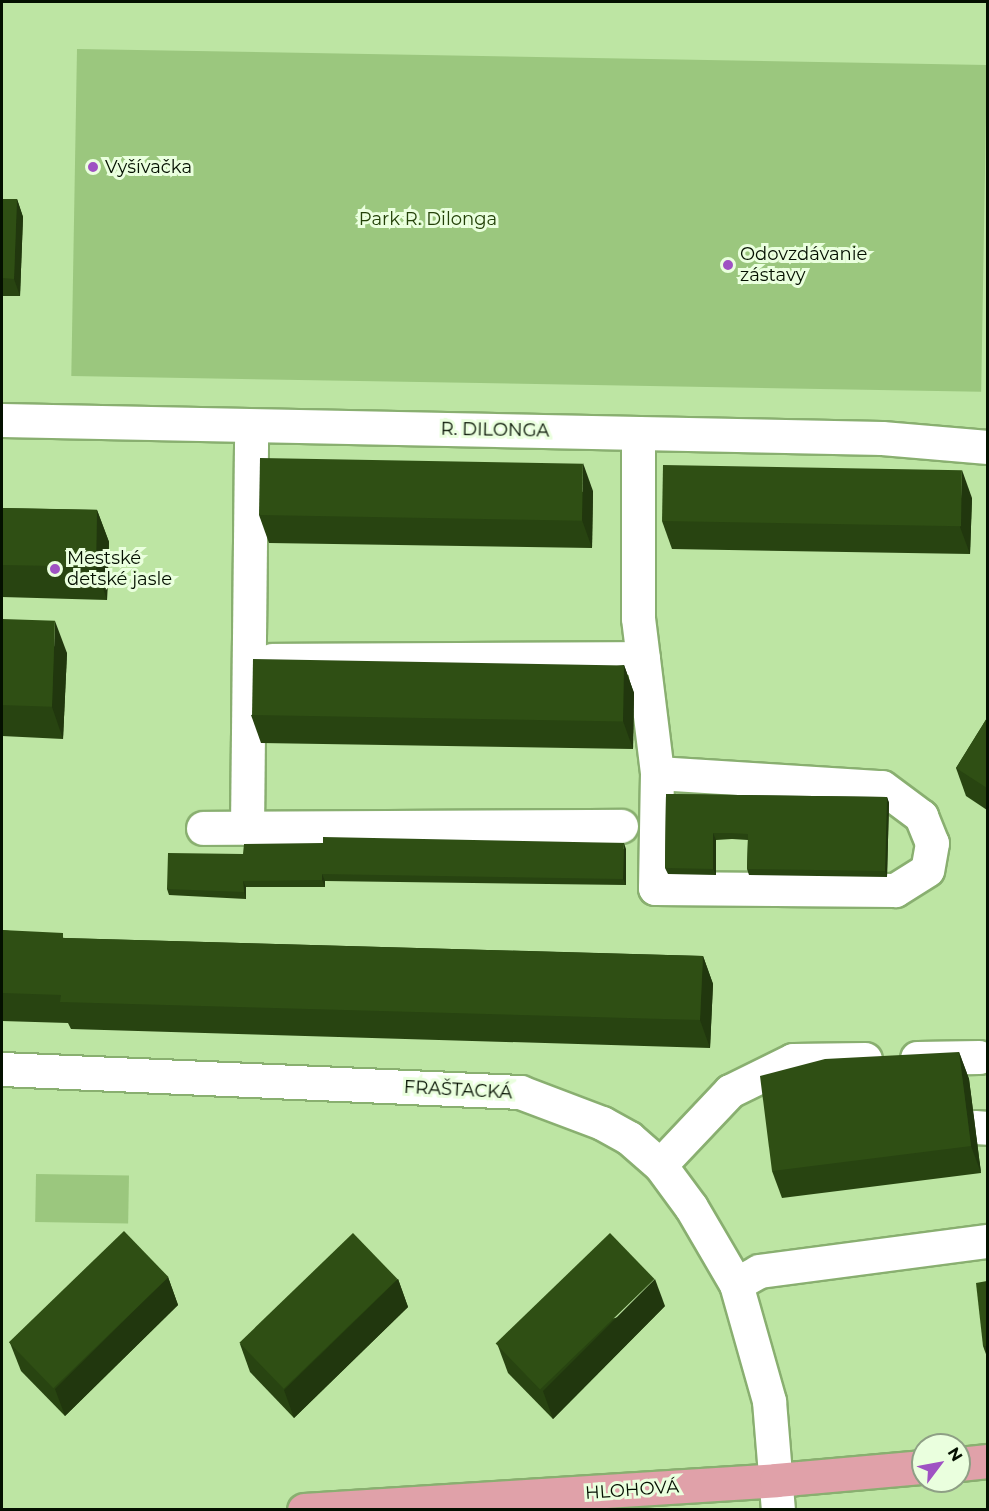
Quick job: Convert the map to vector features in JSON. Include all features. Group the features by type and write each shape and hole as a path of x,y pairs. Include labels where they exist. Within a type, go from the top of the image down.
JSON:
{"main road":[{"path":"971,1463 987,1461"},
{"name":"HLOHOVÁ","path":"304,1509 777,1495 911,1469"}],"street":[{"name":"R. DILONGA","path":"2,420 882,438 987,447"},
{"path":"247,828 251,426"},
{"path":"638,433 638,618 657,773 655,888 895,890 927,870 932,843 921,816 882,787 657,773"},
{"path":"249,660 643,658"},
{"path":"203,828 621,826"},
{"path":"660,1166 730,1091 793,1060 980,1057"},
{"name":"FRAŠTACKÁ","path":"2,1069 520,1092 602,1123 629,1138 660,1166 691,1207 736,1284 769,1401 777,1495"},
{"path":"736,1284 759,1271 987,1241"}],"green space":[{"name":"Park R. Dilonga","path":"77,49 987,65 981,392 71,376"},
{"path":"36,1174 129,1176 128,1224 35,1222"}],"building":[{"path":"2,199 17,199 14,279 2,278"},
{"path":"260,458 583,464 582,521 259,515"},
{"path":"663,465 962,470 961,526 662,521"},
{"path":"2,508 97,510 96,567 2,565"},
{"path":"2,619 55,621 52,707 2,705"},
{"path":"253,659 624,665 623,721 252,715"},
{"path":"987,718 987,788 956,768"},
{"path":"666,794 887,797 885,871 747,869 748,834 730,833 713,833 713,869 665,868"},
{"path":"323,837 624,843 623,879 322,874 322,880 243,881 244,892 167,889 168,853 243,854 244,844 323,843"},
{"path":"2,930 63,933 63,938 703,956 700,1020 60,1002 61,995 2,993"},
{"path":"959,1052 971,1146 772,1171 760,1076 825,1059"},
{"path":"124,1231 168,1277 53,1388 9,1342"},
{"path":"353,1233 397,1279 284,1389 239,1343"},
{"path":"610,1233 654,1279 540,1389 496,1343"},
{"path":"987,1281 987,1346 983,1346 976,1283"}],"place":[{"name":"Vyšívačka","path":"93,167"},
{"name":"Odovzdávanie zástavy","path":"728,265"},
{"name":"Mestské detské jasle","path":"55,569"}]}
